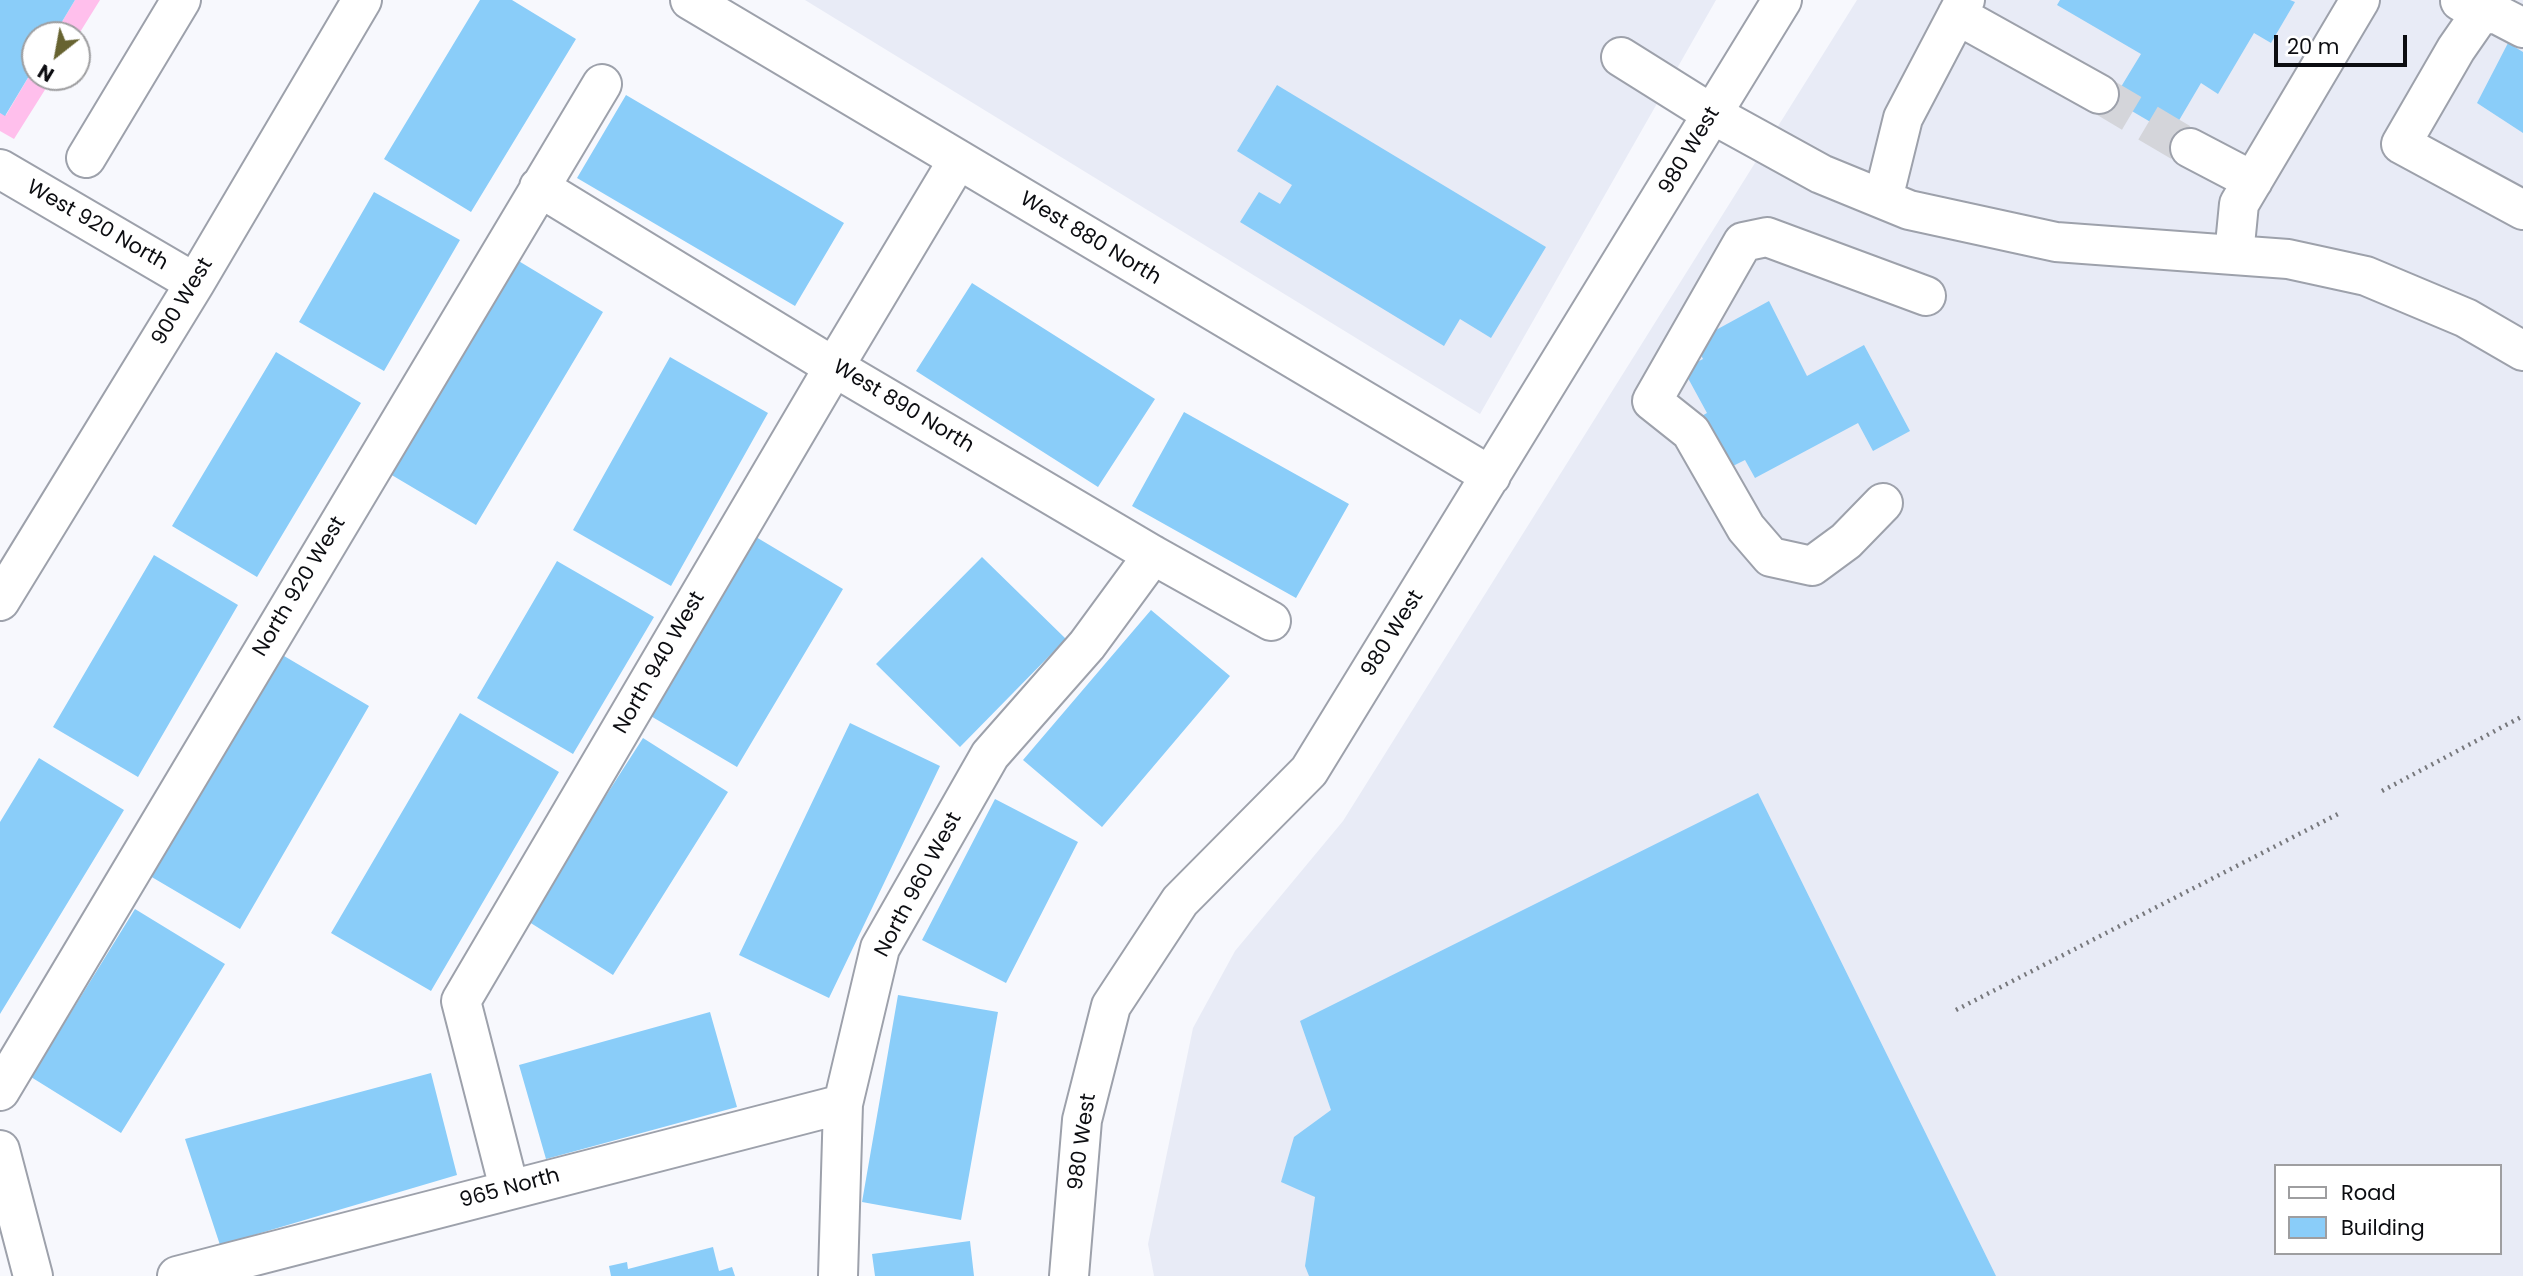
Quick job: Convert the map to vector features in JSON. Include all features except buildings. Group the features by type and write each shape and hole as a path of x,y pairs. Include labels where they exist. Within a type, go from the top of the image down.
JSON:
{"street":[{"path":"86,158 181,0"},
{"name":"900 West","path":"0,601 195,283 362,0"},
{"name":"West 880 North","path":"690,0 1491,476"},
{"name":"980 West","path":"1069,1276 1082,1120 1111,1006 1180,901 1309,771 1782,0"},
{"path":"2234,255 2239,204 2360,0"},
{"path":"2523,28 2498,15 2469,7 2456,49 2401,144 2523,210"},
{"path":"1883,199 1903,118 1961,8 2099,94"},
{"path":"1621,57 1712,114 1821,174 1909,210 2056,242 2288,259 2366,276 2520,342"},
{"name":"North 920 West","path":"0,1091 602,83"},
{"path":"2190,148 2253,181"},
{"name":"North 940 West","path":"509,1188 461,1002 958,160"},
{"name":"West 920 North","path":"0,169 195,283"},
{"name":"West 890 North","path":"540,187 834,367 1153,555 1271,621"},
{"path":"1883,503 1846,541 1812,566 1771,557 1746,528 1691,432 1652,401 1742,242 1767,237 1926,296"},
{"name":"North 960 West","path":"838,1276 843,1104 880,948 990,755 1087,645 1153,555"},
{"name":"965 North","path":"177,1276 509,1188 843,1104"},
{"path":"0,1150 33,1276"}],"path":[{"path":"2382,791 2523,716"},
{"path":"1956,1010 2340,813"}],"shaded area":[{"path":"75,0 100,0 87,21 62,21"},
{"path":"805,0 1716,0 1480,414"},
{"path":"1857,0 2523,0 2523,1276 1154,1276 1148,1244 1193,1028 1235,951 1343,821"},
{"path":"21,90 44,91 14,139 0,131 0,113 6,115"}],"tunnel":[{"path":"2099,94 2190,148"}]}
